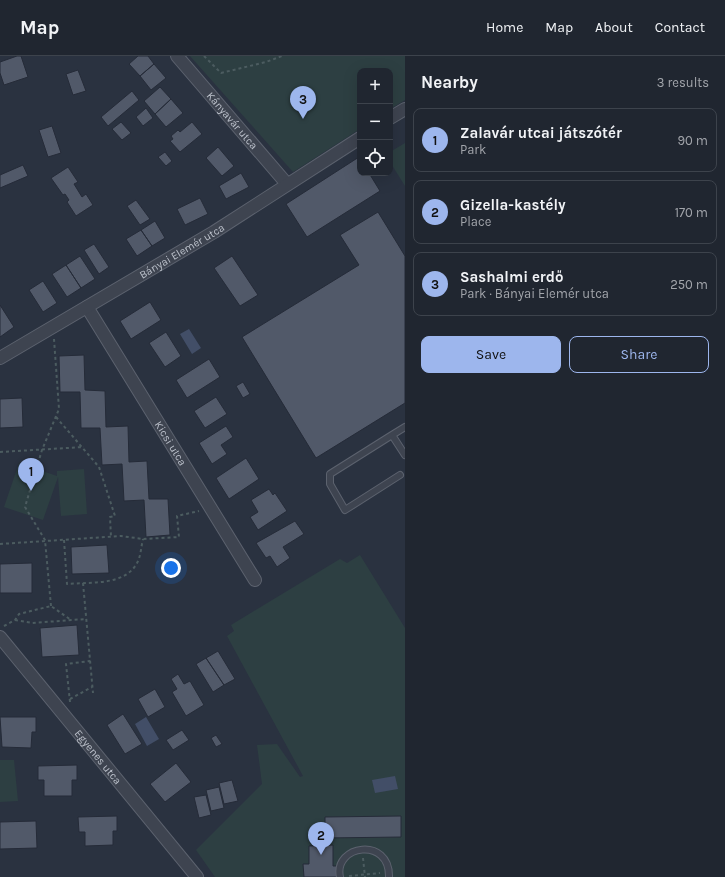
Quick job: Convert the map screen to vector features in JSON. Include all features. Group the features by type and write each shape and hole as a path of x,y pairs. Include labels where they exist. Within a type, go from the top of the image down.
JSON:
{"street":[{"name":"Kányavár utca","path":"177,56 287,184"},
{"path":"393,116 405,109"},
{"name":"Bányai Elemér utca","path":"0,358 214,232 357,140"},
{"name":"Kicsi utca","path":"86,307 255,580"},
{"name":"Egyenes utca","path":"0,637 197,877"}],"lane":[{"path":"400,475 345,510 330,484 330,474 405,427"},
{"path":"392,435 405,455"},
{"path":"340,877 342,862 351,853 362,849 374,851 384,858 389,874"}],"path":[{"path":"204,56 221,73 266,62 282,56"},
{"path":"51,606 45,540 25,507 42,450 58,409 54,326"},
{"path":"56,417 84,447 99,467 115,516 110,517 111,537"},
{"path":"0,452 84,447"},
{"path":"0,544 121,536 143,539 179,537 177,516 211,508"},
{"path":"64,540 67,584 114,581 127,574 136,565 143,539"},
{"path":"83,583 93,693"},
{"path":"0,629 15,620 19,614 51,606 71,620"},
{"path":"15,620 27,623 86,619"},
{"path":"70,707 66,664 90,661"},
{"path":"70,699 92,687"},
{"path":"362,849 365,876"},
{"path":"340,877 389,874"}],"shaded area":[{"path":"190,56 405,56 405,100 393,107 393,68 357,68 357,131 293,172"},
{"path":"405,143 405,186 393,167 393,150"},
{"path":"19,463 57,476 57,471 84,469 87,514 61,516 58,477 43,520 4,507"},
{"path":"360,555 405,628 405,877 215,877 196,850 262,784 257,745 277,744 300,777 303,776 227,636 234,631 231,625 340,559 347,563"},
{"path":"0,760 14,760 18,801 0,802"}],"water":[{"path":"189,329 201,348 192,354 180,334"},
{"path":"146,717 159,739 147,746 135,724"},
{"path":"395,776 398,789 375,793 372,780"}],"building":[{"path":"21,56 28,77 4,85 0,73 0,62"},
{"path":"138,56 148,56 154,64 140,76 129,64"},
{"path":"154,64 166,78 151,90 140,76"},
{"path":"78,70 86,91 73,95 66,74"},
{"path":"160,87 171,99 155,114 144,101"},
{"path":"132,91 139,100 108,126 101,117"},
{"path":"171,99 183,113 166,127 155,114"},
{"path":"146,108 153,118 143,126 136,117"},
{"path":"121,122 131,133 122,140 112,129"},
{"path":"192,122 202,134 180,152 170,141 173,139 171,136 178,130 180,132"},
{"path":"52,126 61,153 48,157 39,130"},
{"path":"218,147 234,166 222,176 206,158"},
{"path":"165,152 172,161 166,166 158,157"},
{"path":"357,158 357,176 371,176 380,191 307,237 286,204"},
{"path":"23,165 28,176 0,188 0,175"},
{"path":"68,167 78,182 74,184 82,197 86,194 93,205 76,216 67,202 69,200 65,194 63,195 51,178"},
{"path":"241,173 249,187 226,199 219,186"},
{"path":"200,198 208,214 185,225 177,209"},
{"path":"136,200 150,219 140,225 127,206"},
{"path":"378,212 405,256 405,403 316,458 242,337 359,265 340,235"},
{"path":"155,221 165,238 152,246 141,230"},
{"path":"141,230 152,246 137,256 126,239"},
{"path":"94,244 109,267 99,274 84,250"},
{"path":"80,256 95,279 81,288 66,265"},
{"path":"232,256 258,295 240,306 214,268"},
{"path":"66,265 81,288 67,297 52,274"},
{"path":"43,281 57,303 43,312 29,290"},
{"path":"150,302 161,320 131,339 120,321"},
{"path":"0,305 14,327 0,337"},
{"path":"166,332 181,356 165,367 149,343"},
{"path":"84,355 85,390 105,391 106,427 128,426 129,462 147,461 149,499 168,499 170,535 146,537 144,500 124,501 122,464 102,465 100,428 81,428 80,392 60,392 59,356"},
{"path":"209,359 220,377 187,398 176,380"},
{"path":"243,382 250,394 243,398 236,386"},
{"path":"216,397 227,414 205,428 194,411"},
{"path":"22,398 23,427 0,428 0,399"},
{"path":"226,426 233,437 221,445 227,454 212,464 199,443"},
{"path":"246,458 259,479 229,499 216,478"},
{"path":"269,489 273,495 275,493 287,511 258,530 250,517 258,512 251,500"},
{"path":"295,521 304,534 283,547 290,558 277,567 270,556 266,558 256,543"},
{"path":"107,545 109,573 72,574 71,547"},
{"path":"32,563 32,593 0,593 0,564"},
{"path":"77,625 79,655 42,657 40,628"},
{"path":"218,651 235,679 224,685 206,658"},
{"path":"206,658 224,685 213,692 196,664"},
{"path":"178,674 184,684 190,681 204,705 186,716 172,692 177,689 171,679"},
{"path":"155,689 165,707 148,717 138,699"},
{"path":"123,714 142,744 125,754 107,725"},
{"path":"0,717 36,717 36,732 32,732 31,748 2,747"},
{"path":"182,730 189,740 173,750 166,740"},
{"path":"216,735 222,744 216,747 211,738"},
{"path":"176,763 191,782 165,802 150,784"},
{"path":"77,765 77,780 72,780 72,796 44,796 44,780 38,780 38,766"},
{"path":"232,780 238,801 224,804 219,783"},
{"path":"219,787 224,808 211,811 206,790"},
{"path":"206,795 211,815 199,818 194,797"},
{"path":"117,816 117,831 113,831 113,845 85,846 85,832 79,832 78,817"},
{"path":"401,816 401,837 325,838 325,817"},
{"path":"36,821 37,848 0,849 0,822"},
{"path":"333,845 333,866 337,866 337,877 304,877 303,864 309,864 309,846"}],"place":[{"name":"Sashalmi erdő","path":"303,119"},
{"name":"Zalavár utcai játszótér","path":"31,491"},
{"name":"Gizella-kastély","path":"321,855"}]}
